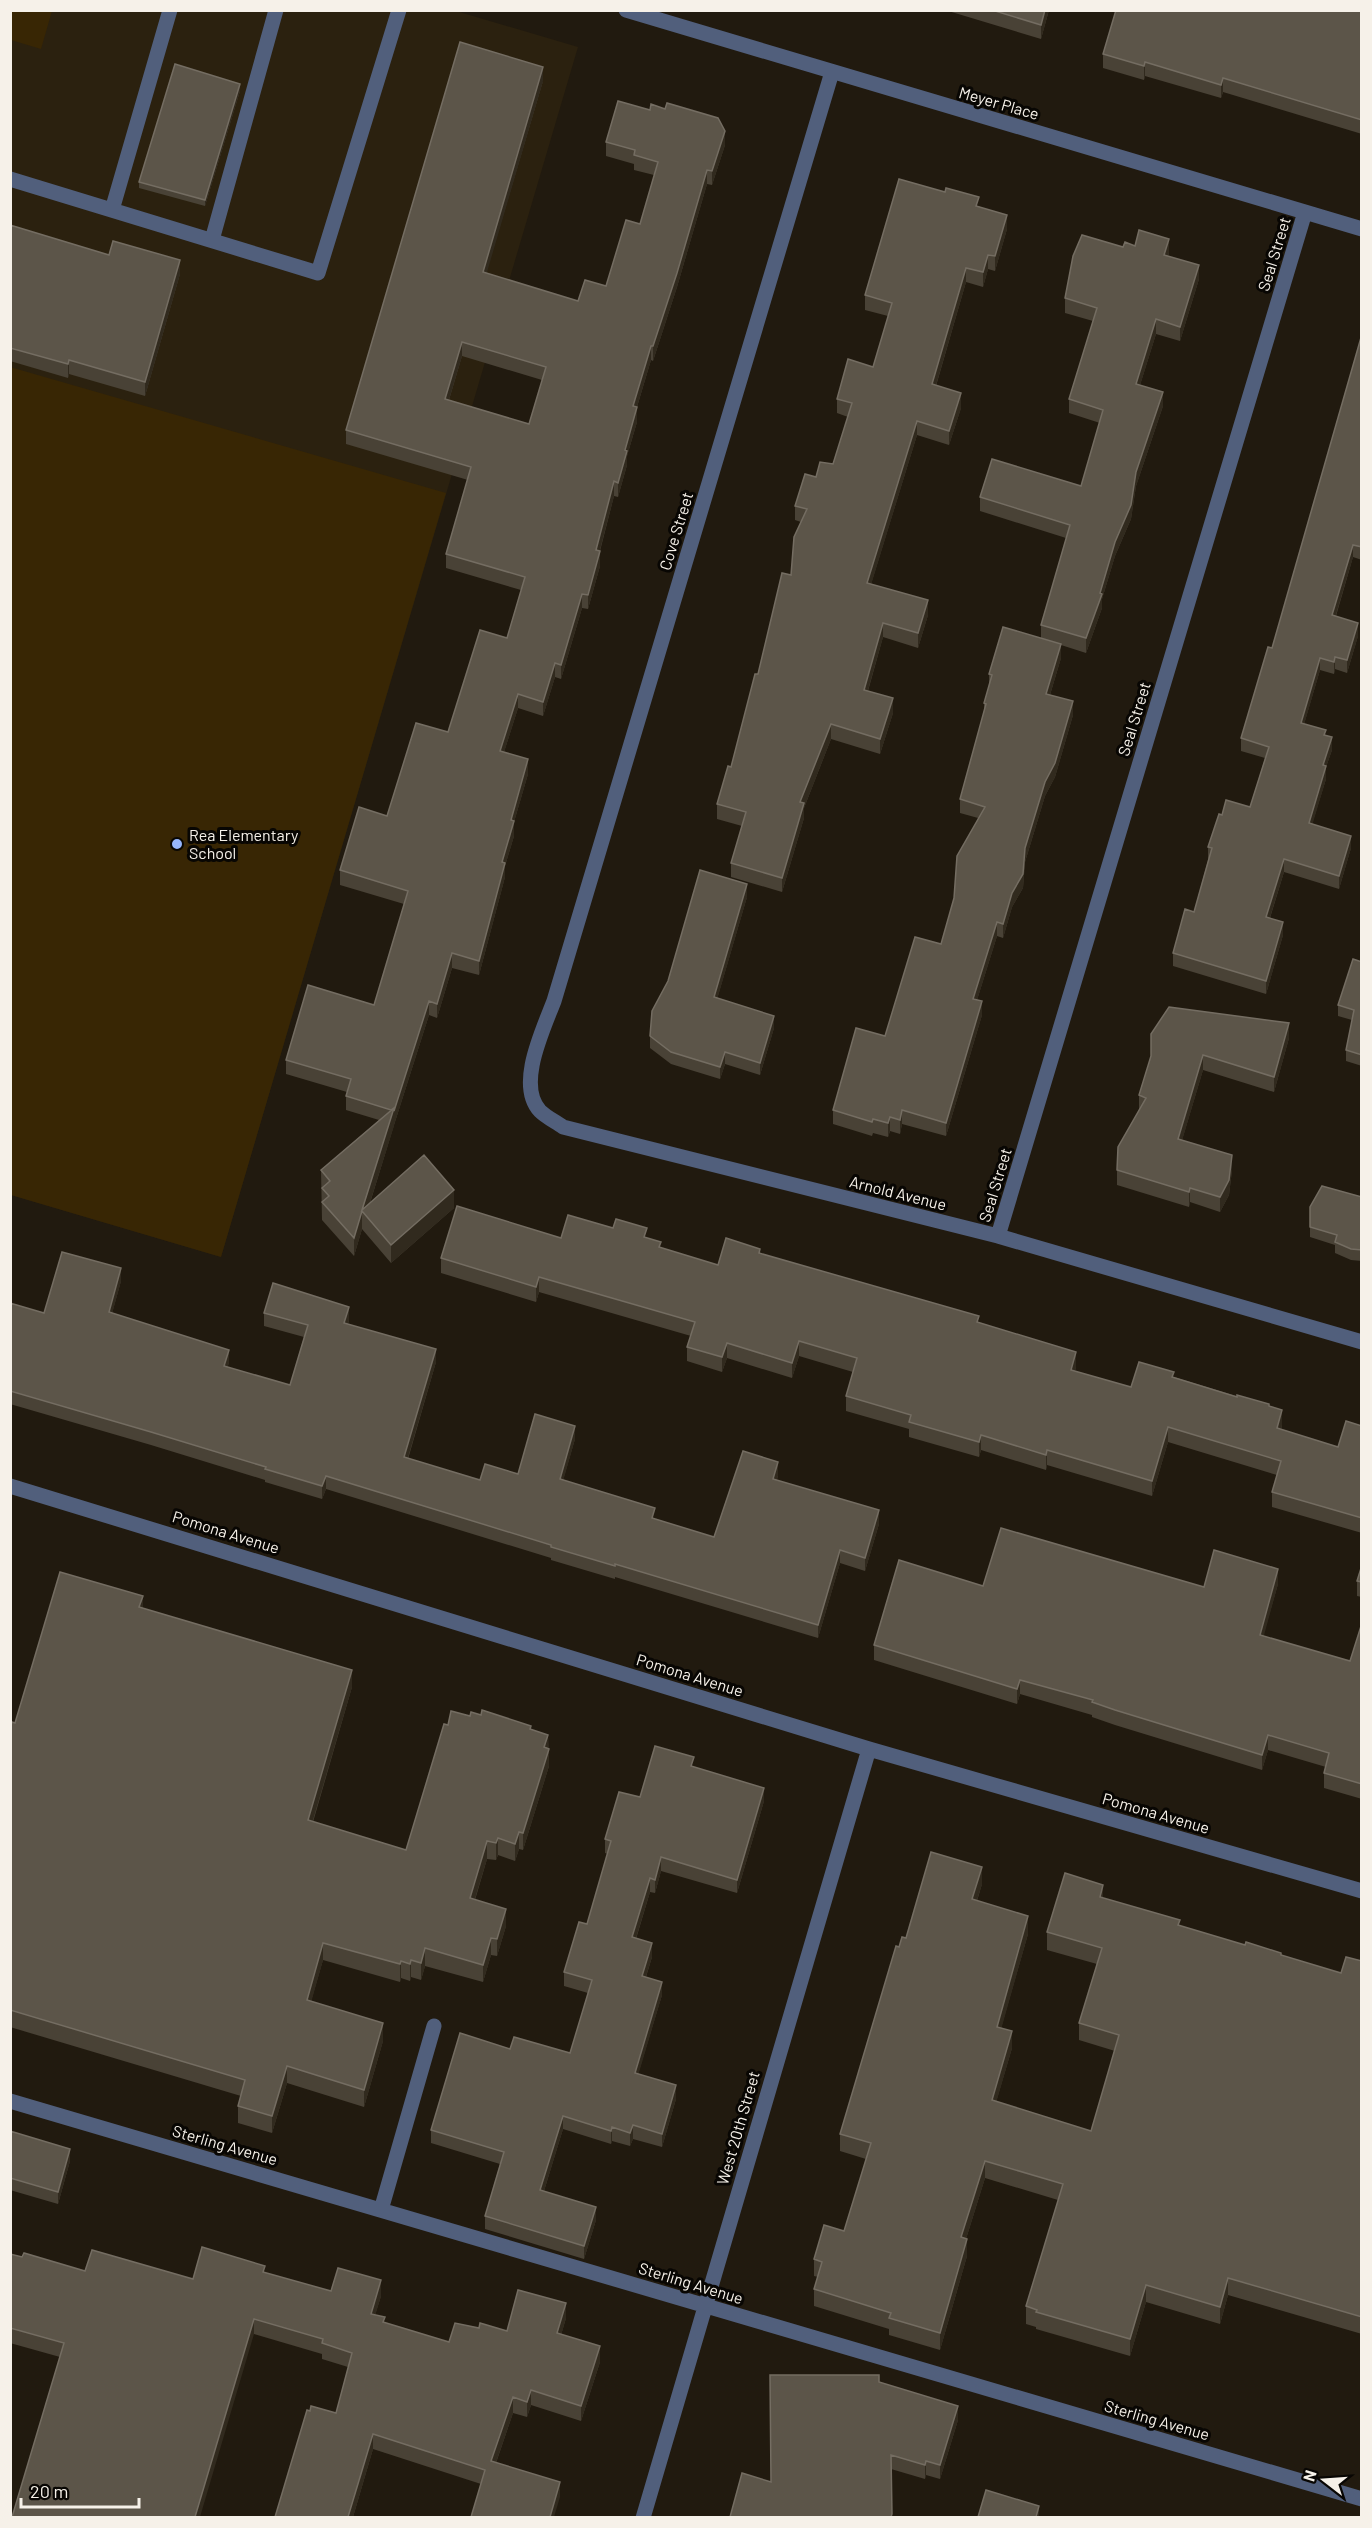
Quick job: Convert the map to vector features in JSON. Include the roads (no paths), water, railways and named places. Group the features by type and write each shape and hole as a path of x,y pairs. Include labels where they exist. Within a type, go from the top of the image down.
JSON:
{"street":[{"path":"112,210 170,10"},
{"path":"212,240 276,10"},
{"path":"10,179 318,273 399,10"},
{"name":"Meyer Place","path":"626,10 1362,229"},
{"name":"Cove Street","path":"554,1001 832,72"},
{"name":"Seal Street","path":"998,1236 1305,212"},
{"name":"Arnold Avenue","path":"554,1001 538,1044 531,1071 530,1090 540,1110 563,1127 998,1236 1362,1342"},
{"name":"Pomona Avenue","path":"10,1486 869,1749 1362,1891"},
{"name":"West 20th Street","path":"643,2517 869,1749"},
{"path":"381,2210 434,2026"},
{"name":"Sterling Avenue","path":"10,2101 1362,2499"}],"place":[{"name":"Rea Elementary School","path":"177,844"}]}
